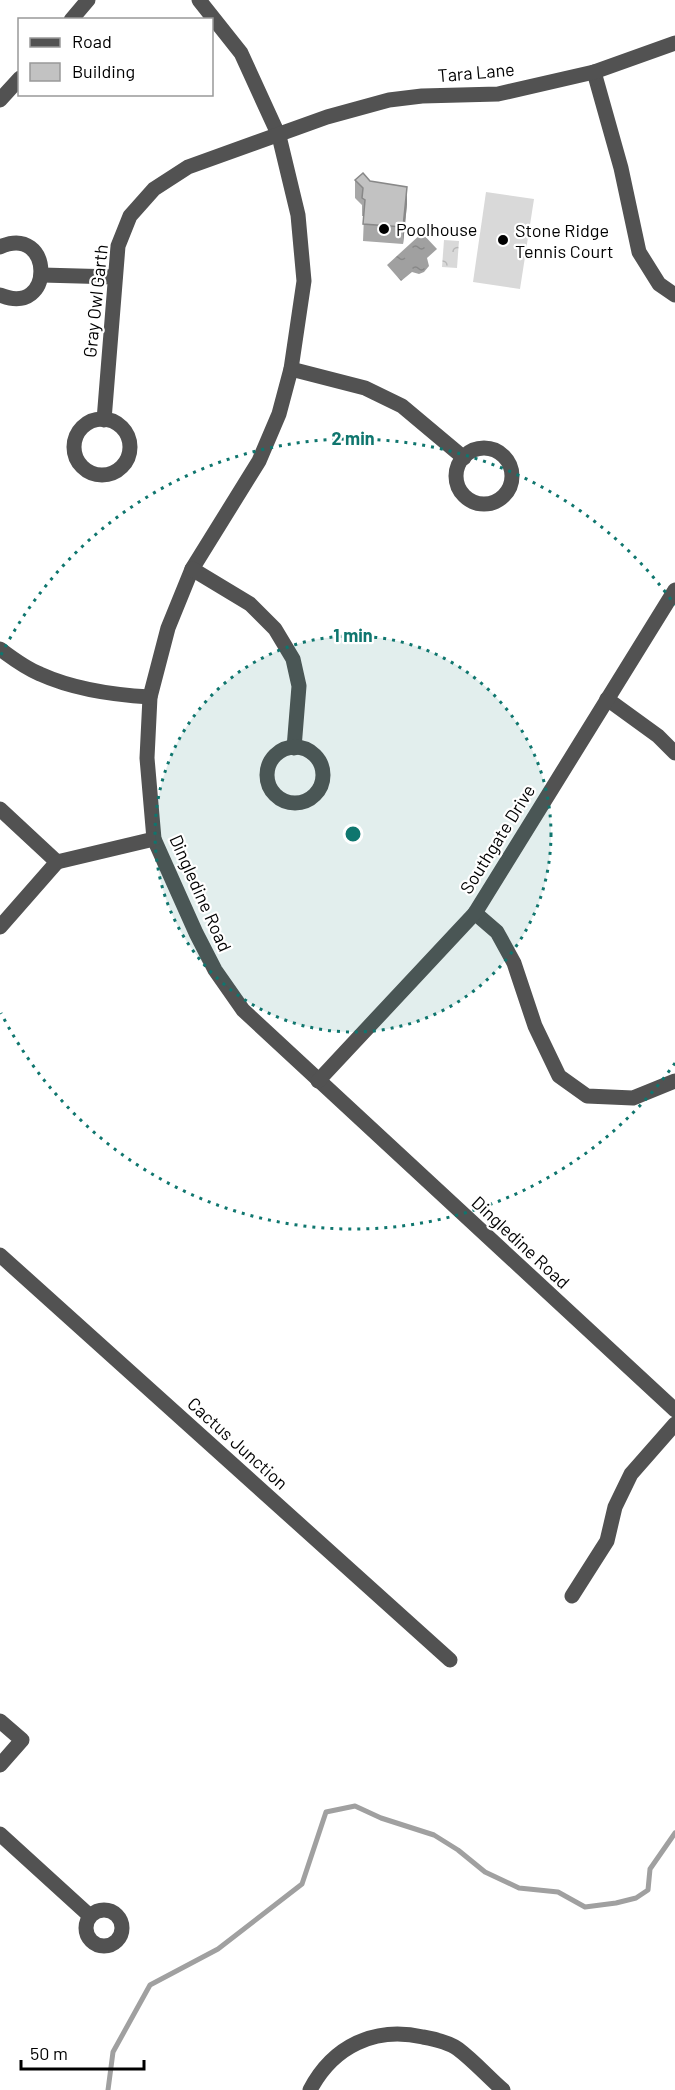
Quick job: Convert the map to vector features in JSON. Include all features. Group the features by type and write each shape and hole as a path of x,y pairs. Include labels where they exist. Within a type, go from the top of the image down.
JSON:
{"street":[{"path":"73,18 88,0"},
{"name":"Dingledine Road","path":"199,0 241,53 279,136 298,215 304,281 291,369 279,414 267,446 192,569 168,628 150,697 147,758 154,839 215,970 243,1010 675,1410"},
{"name":"Tara Lane","path":"279,136 327,117 389,100 422,96 498,94 594,72 675,43"},
{"path":"594,72 621,168 639,252 659,284 675,295"},
{"path":"0,100 18,80"},
{"name":"Gray Owl Garth","path":"104,420 118,246 130,216 154,189 188,167 279,136"},
{"path":"0,247 16,243 33,250 39,257 42,274 39,283 26,296 17,299 0,295"},
{"path":"42,274 115,277"},
{"path":"291,369 365,388 402,406 464,458"},
{"path":"192,569 250,604 275,629 293,659 299,686 294,748"},
{"name":"Southgate Drive","path":"318,1081 475,913 675,590"},
{"path":"0,649 40,675 122,695 150,697"},
{"path":"607,699 658,736 675,753"},
{"path":"0,809 57,862"},
{"path":"0,927 57,862 154,839"},
{"path":"475,913 497,932 514,963 535,1026 559,1076 587,1096 633,1098 675,1081"},
{"name":"Cactus Junction","path":"0,1255 450,1660"},
{"path":"572,1596 607,1541 615,1507 632,1474 675,1424"},
{"path":"0,1721 22,1740 0,1765"},
{"path":"0,1834 90,1916"},
{"path":"310,2090 329,2062 352,2044 378,2035 407,2034 432,2039 456,2048 503,2090"}],"green space":[{"name":"Stone Ridge Tennis Court","path":"486,192 534,199 520,289 473,282"},
{"path":"444,240 459,241 457,268 442,267"}],"water":[{"path":"422,233 437,249 427,258 429,266 424,272 419,274 412,272 401,281 387,265"}],"building":[{"path":"363,173 370,181 407,187 403,227 363,224 365,200 362,198 363,188 355,180"}],"waterway":[{"path":"108,2090 113,2052 150,1985 218,1949 302,1884 326,1812 355,1806 381,1818 434,1835 458,1850 485,1872 519,1888 558,1892 585,1907 636,1898 648,1890 650,1869 675,1833"}],"place":[{"name":"Poolhouse","path":"384,229"},
{"name":"Stone Ridge Tennis Court","path":"503,240"}]}
